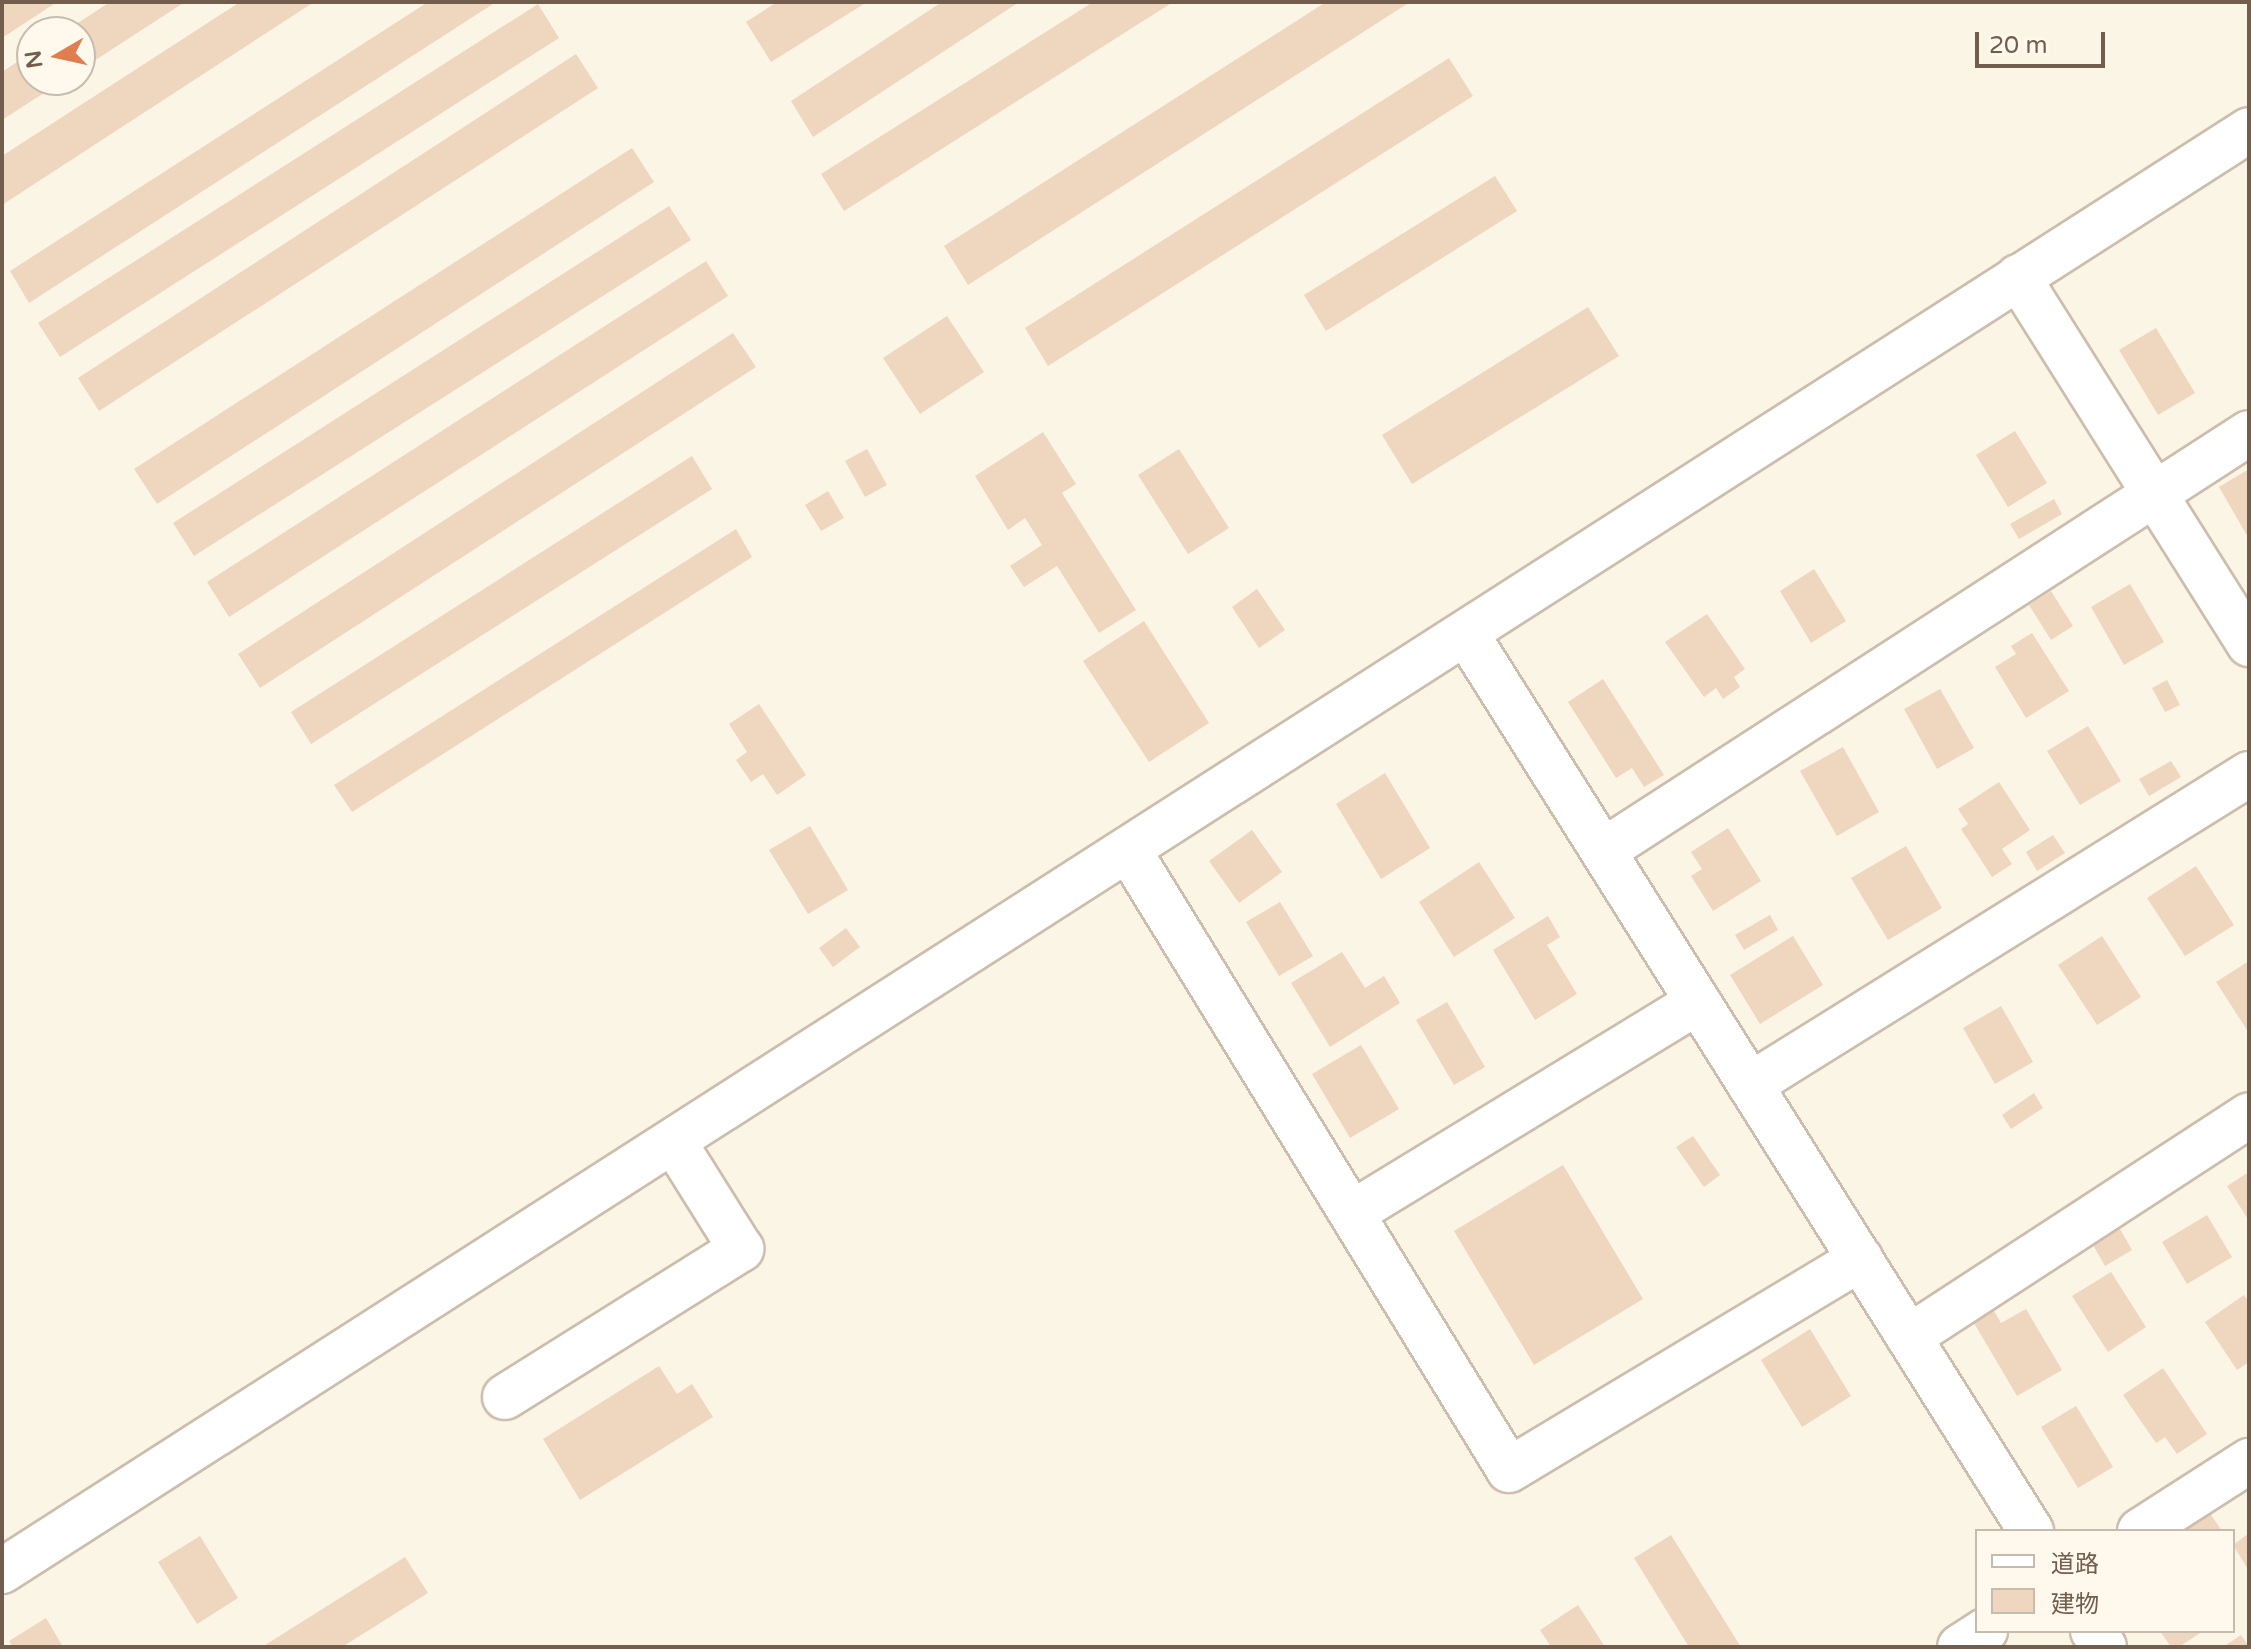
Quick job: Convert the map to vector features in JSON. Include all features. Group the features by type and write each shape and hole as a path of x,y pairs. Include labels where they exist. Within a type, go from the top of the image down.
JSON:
{"street":[{"path":"2,1571 1467,635 2249,130"},
{"path":"2018,277 2249,644"},
{"path":"1603,851 2249,433"},
{"path":"1467,635 2030,1529"},
{"path":"1750,1085 2249,774"},
{"path":"1129,851 1509,1470 1860,1259"},
{"path":"1352,1213 1698,1002"},
{"path":"1909,1337 2249,1115"},
{"path":"505,1397 741,1249 674,1142"},
{"path":"2143,1529 2249,1461"},
{"path":"1960,1647 1982,1633"}],"building":[{"path":"2,2 57,2 36,16 16,16 16,29 2,38"},
{"path":"110,2 185,2 96,60 96,16 89,16"},
{"path":"240,2 314,2 2,205 2,156"},
{"path":"428,2 496,2 29,303 10,271"},
{"path":"777,2 867,2 771,62 746,22"},
{"path":"942,2 1019,2 813,137 791,101"},
{"path":"1093,2 1173,2 844,211 821,174"},
{"path":"1326,2 1410,2 968,285 944,246"},
{"path":"538,4 559,38 60,357 38,323"},
{"path":"576,54 598,88 99,411 78,378"},
{"path":"1449,58 1473,96 1048,366 1025,328"},
{"path":"16,63 16,96 39,96 2,120 2,72"},
{"path":"632,148 654,182 157,504 134,469"},
{"path":"1495,176 1517,211 1326,331 1304,295"},
{"path":"669,206 691,240 194,556 173,523"},
{"path":"706,261 728,296 229,617 207,582"},
{"path":"1588,307 1619,356 1412,484 1382,435"},
{"path":"947,316 984,372 920,414 883,358"},
{"path":"2156,328 2195,393 2158,415 2119,350"},
{"path":"733,333 756,367 260,688 238,654"},
{"path":"2015,431 2047,483 2008,507 1976,455"},
{"path":"1043,432 1076,484 1062,493 1136,610 1099,633 1057,566 1024,587 1010,566 1042,545 1025,518 1008,530 975,476"},
{"path":"867,449 887,485 865,497 845,461"},
{"path":"1179,449 1229,528 1188,554 1138,475"},
{"path":"692,456 712,489 311,744 291,712"},
{"path":"2249,469 2249,539 2219,487"},
{"path":"828,491 844,518 821,531 805,505"},
{"path":"2054,499 2062,514 2019,539 2010,524"},
{"path":"736,529 752,557 352,812 334,785"},
{"path":"1814,569 1846,621 1811,643 1780,591"},
{"path":"2130,584 2164,642 2124,665 2091,607"},
{"path":"1257,589 1285,630 1259,648 1232,607"},
{"path":"2051,591 2073,626 2051,640 2029,605"},
{"path":"1707,614 1745,669 1734,677 1740,687 1723,699 1716,688 1704,697 1665,642"},
{"path":"1144,621 1209,723 1149,762 1083,661"},
{"path":"2032,633 2069,691 2026,718 1995,667 2016,654 2011,646"},
{"path":"1603,679 1664,775 1644,787 1632,768 1616,778 1568,702"},
{"path":"2167,680 2180,705 2165,712 2152,688"},
{"path":"1940,689 1974,748 1937,769 1904,709"},
{"path":"759,704 806,775 777,795 763,774 751,782 736,760 747,752 729,724"},
{"path":"2088,726 2121,781 2080,805 2047,751"},
{"path":"1843,747 1879,812 1837,836 1800,771"},
{"path":"2171,761 2181,777 2149,796 2139,779"},
{"path":"1385,773 1430,848 1381,879 1336,804"},
{"path":"1999,782 2030,830 2002,849 2012,864 1992,877 1961,829 1968,824 1958,809"},
{"path":"810,826 848,890 808,914 769,850"},
{"path":"1728,828 1761,881 1713,911 1691,876 1702,869 1691,852"},
{"path":"1252,830 1282,872 1239,903 1209,861"},
{"path":"2053,835 2065,853 2037,871 2026,852"},
{"path":"1906,846 1942,908 1888,940 1851,878"},
{"path":"1479,862 1515,918 1454,957 1419,902"},
{"path":"2196,866 2234,925 2185,956 2147,898"},
{"path":"1280,902 1313,956 1279,976 1246,922"},
{"path":"1770,915 1778,930 1744,950 1735,935"},
{"path":"1548,916 1560,937 1547,945 1577,994 1535,1020 1493,950"},
{"path":"846,928 860,947 833,967 819,948"},
{"path":"1793,936 1823,985 1760,1024 1730,975"},
{"path":"2102,936 2141,997 2097,1025 2058,965"},
{"path":"1342,952 1365,988 1384,976 1400,1003 1330,1047 1291,983"},
{"path":"2249,961 2249,1033 2216,982"},
{"path":"1447,1002 1485,1067 1454,1085 1416,1020"},
{"path":"2001,1006 2033,1062 1995,1084 1963,1028"},
{"path":"1361,1045 1399,1109 1350,1138 1312,1074"},
{"path":"2034,1093 2043,1108 2011,1129 2002,1115"},
{"path":"1693,1136 1720,1175 1704,1187 1676,1147"},
{"path":"1563,1165 1643,1299 1534,1365 1454,1231"},
{"path":"2249,1172 2249,1221 2227,1186"},
{"path":"2207,1215 2232,1257 2187,1284 2162,1242"},
{"path":"2120,1229 2132,1250 2105,1266 2093,1245"},
{"path":"2111,1272 2146,1327 2108,1352 2072,1296"},
{"path":"2244,1295 2249,1302 2249,1362 2237,1370 2205,1322"},
{"path":"2026,1309 2062,1370 2017,1396 1974,1323 1994,1311 2001,1323"},
{"path":"1810,1329 1851,1396 1802,1427 1761,1360"},
{"path":"659,1366 677,1394 692,1384 713,1417 580,1500 543,1439"},
{"path":"2163,1368 2207,1434 2177,1454 2165,1437 2156,1443 2123,1395"},
{"path":"2076,1406 2113,1467 2078,1488 2041,1427"},
{"path":"2209,1512 2221,1529 2185,1529"},
{"path":"2248,1534 2249,1571 2235,1548 2235,1544"},
{"path":"1671,1535 1741,1647 1689,1647 1634,1558"},
{"path":"200,1536 238,1598 197,1624 158,1562"},
{"path":"405,1557 428,1593 342,1647 262,1647"},
{"path":"1578,1605 1605,1647 1551,1647 1540,1630"},
{"path":"46,1618 63,1647 13,1647 9,1641"},
{"path":"2161,1633 2200,1633 2179,1647 2171,1647"},
{"path":"2241,1635 2249,1647 2223,1647"}]}
